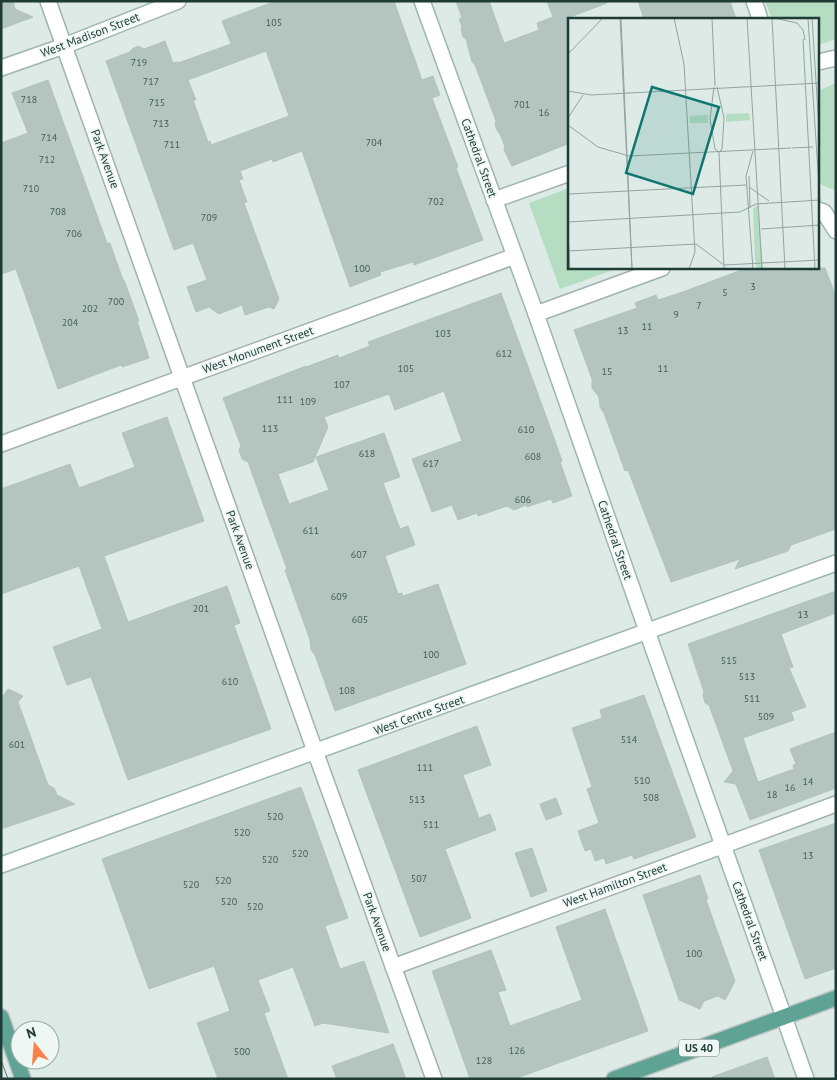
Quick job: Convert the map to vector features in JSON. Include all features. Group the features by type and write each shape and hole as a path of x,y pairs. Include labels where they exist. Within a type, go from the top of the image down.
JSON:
{"main road":[{"name":"US 40","path":"614,1079 836,998"},
{"path":"1,1017 23,1079"}],"street":[{"name":"Park Avenue","path":"48,1 434,1079"},
{"name":"West Madison Street","path":"1,68 64,46 178,1"},
{"name":"Cathedral Street","path":"422,1 536,314 722,846 806,1079"},
{"path":"754,1 760,18"},
{"path":"820,62 836,58"},
{"path":"494,200 568,174"},
{"path":"824,213 836,231"},
{"name":"West Monument Street","path":"1,444 515,256"},
{"path":"536,314 659,269"},
{"name":"West Centre Street","path":"1,865 836,563"},
{"name":"West Hamilton Street","path":"393,967 836,804"}],"green space":[{"path":"765,1 835,1 836,39 820,44 820,18 772,18"},
{"path":"836,83 836,191 820,184 820,90"},
{"path":"568,188 568,269 616,269 560,289 529,203"}],"building":[{"path":"1,1 13,1 15,9 33,17 1,29"},
{"path":"276,1 394,1 422,80 433,76 440,95 432,98 483,240 414,265 413,262 380,272 381,275 350,287 302,151 273,162 272,159 240,171 243,179 239,180 247,202 244,203 279,299 274,309 269,307 245,315 242,305 219,314 209,307 196,312 187,287 207,280 193,243 174,250 106,61 130,52 138,46 144,49 165,41 173,63 178,63 231,44 222,21","holes":["266,51 289,116 211,145 210,141 208,142 193,100 196,100 188,80"]},
{"path":"456,1 489,1 504,43 539,30 537,23 553,17 547,1 607,1 607,3 568,18 568,144 512,166 504,150 505,147 495,125 496,121 475,65 472,62 466,39 463,37 459,19 462,18"},
{"path":"638,1 730,1 736,18 644,18"},
{"path":"48,80 107,243 110,243 139,321 137,321 149,358 122,367 121,365 58,389 16,269 1,274 1,143 28,133 12,93"},
{"path":"825,268 836,297 836,529 791,545 788,551 735,569 740,559 671,582 628,470 625,471 604,413 600,407 599,397 592,388 592,379 574,330 637,308 635,303 656,295 658,300 744,269"},
{"path":"501,293 554,438 572,496 553,503 551,499 514,510 507,506 478,516 477,513 458,520 452,505 432,512 412,459 462,441 444,391 395,410 389,394 324,417 328,427 313,462 278,474 289,504 329,490 316,457 384,433 400,477 383,483 400,529 408,526 415,545 385,556 398,594 402,593 403,596 438,584 466,664 335,711 315,655 311,650 310,640 285,570 287,569 248,462 242,459 239,450 241,446 223,398 306,366 338,355 339,358 370,346 368,342"},
{"path":"167,417 204,521 104,556 128,622 227,586 240,623 234,625 271,729 128,780 91,677 67,685 53,647 102,629 79,566 1,594 1,489 70,464 79,488 135,467 122,433"},
{"path":"836,591 836,613 781,634 793,667 789,668 806,707 791,712 794,720 743,738 758,782 794,769 793,765 796,764 790,749 836,732 836,788 750,820 736,784 724,782 733,771 709,705 705,703 704,692 688,644"},
{"path":"8,689 23,696 18,702 48,785 54,788 57,795 75,804 1,829 1,696"},
{"path":"644,695 696,837 634,859 632,855 606,864 604,858 595,861 591,849 585,851 578,831 599,823 587,789 592,787 572,728 602,718 600,710"},
{"path":"477,726 491,765 463,775 479,818 490,814 496,830 445,849 471,918 420,937 358,770"},
{"path":"301,787 348,918 325,926 340,969 364,961 389,1033 323,1023 315,1026 293,967 258,980 270,1011 264,1013 288,1079 218,1079 197,1023 230,1011 214,966 149,989 102,859"},
{"path":"556,798 562,814 546,820 540,804"},
{"path":"836,823 836,968 805,979 759,850"},
{"path":"532,848 547,891 531,897 515,853"},
{"path":"700,875 708,899 706,900 735,981 725,1000 718,996 704,1001 700,1009 679,1000 643,895"},
{"path":"605,909 648,1031 514,1079 470,1079 432,971 491,950 506,990 498,992 510,1026 582,1000 556,927"},
{"path":"393,1044 406,1079 337,1079 332,1066"},
{"path":"767,1057 775,1079 713,1079 712,1077"}],"tram line":[{"path":"1,1060 8,1079"}]}
